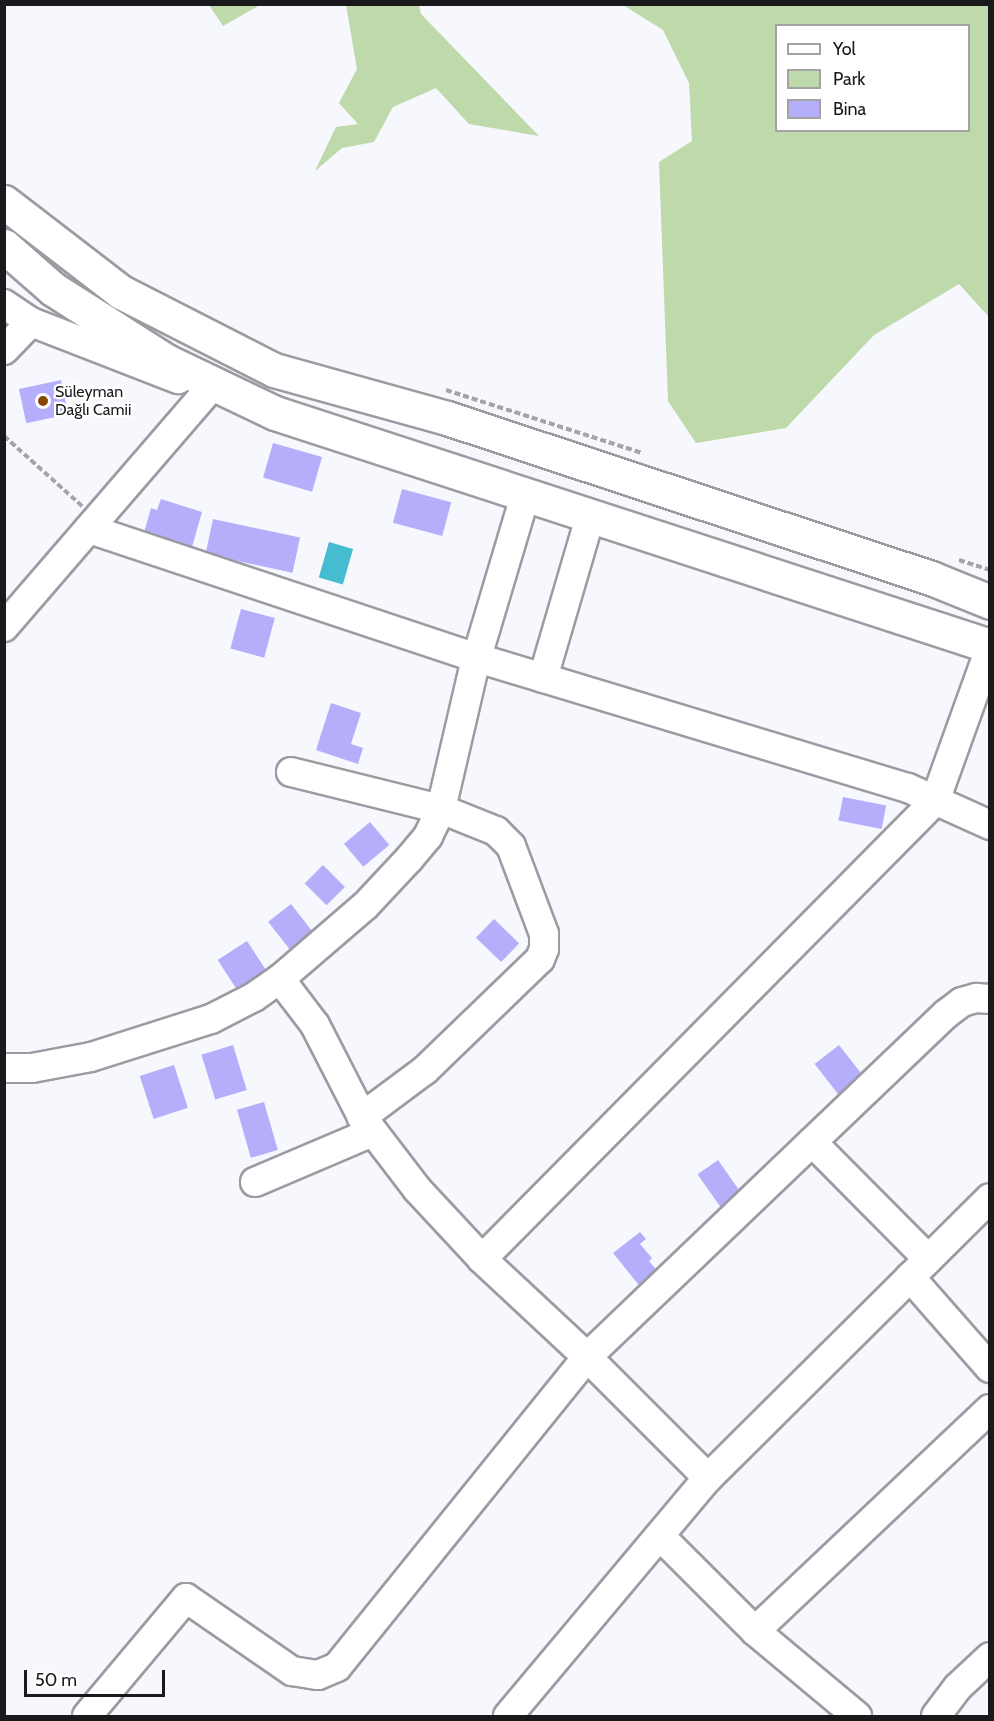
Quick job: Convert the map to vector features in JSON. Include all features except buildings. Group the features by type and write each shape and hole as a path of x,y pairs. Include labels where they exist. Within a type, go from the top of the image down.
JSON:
{"main road":[{"path":"4,202 121,292 274,370 447,418 931,578 990,602"},
{"path":"4,246 53,289 166,361 275,413 990,647"}],"street":[{"path":"4,304 31,322 208,391 275,413"},
{"path":"4,350 31,322"},
{"path":"4,627 208,391"},
{"path":"4,1068 32,1068 91,1057 153,1040 211,1019 254,997 280,979 365,906 428,836 441,808 477,658 525,496"},
{"path":"543,678 590,517"},
{"path":"93,524 477,658 909,788 990,825"},
{"path":"482,1259 935,801 990,647"},
{"path":"255,1182 368,1124 540,959 544,949 544,934 511,846 496,831 441,808 291,772"},
{"path":"280,979 315,1025 368,1124 417,1189 482,1259 587,1357 708,1478"},
{"path":"87,1716 186,1598 292,1671 318,1675 337,1667 587,1357 946,1014 962,1002 976,998 990,999"},
{"path":"812,1142 919,1268 990,1368"},
{"path":"508,1716 662,1537 708,1478 990,1198"},
{"path":"755,1631 990,1409"},
{"path":"662,1537 755,1631 848,1714"},
{"path":"936,1716 958,1687 990,1657"}],"path":[{"path":"4,436 93,524"}],"green space":[{"path":"209,5 260,5 223,26"},
{"path":"346,5 419,5 421,14 539,136 469,124 436,88 393,107 374,142 342,148 315,171 336,127 358,124 339,103 357,69"},
{"path":"623,5 989,5 989,317 959,284 874,335 786,428 696,443 668,401 659,162 692,141 689,83 663,30"}],"water":[{"path":"329,542 353,549 343,584 319,578"}],"place":[{"name":"Süleyman Dağlı Camii","path":"43,401"}]}
